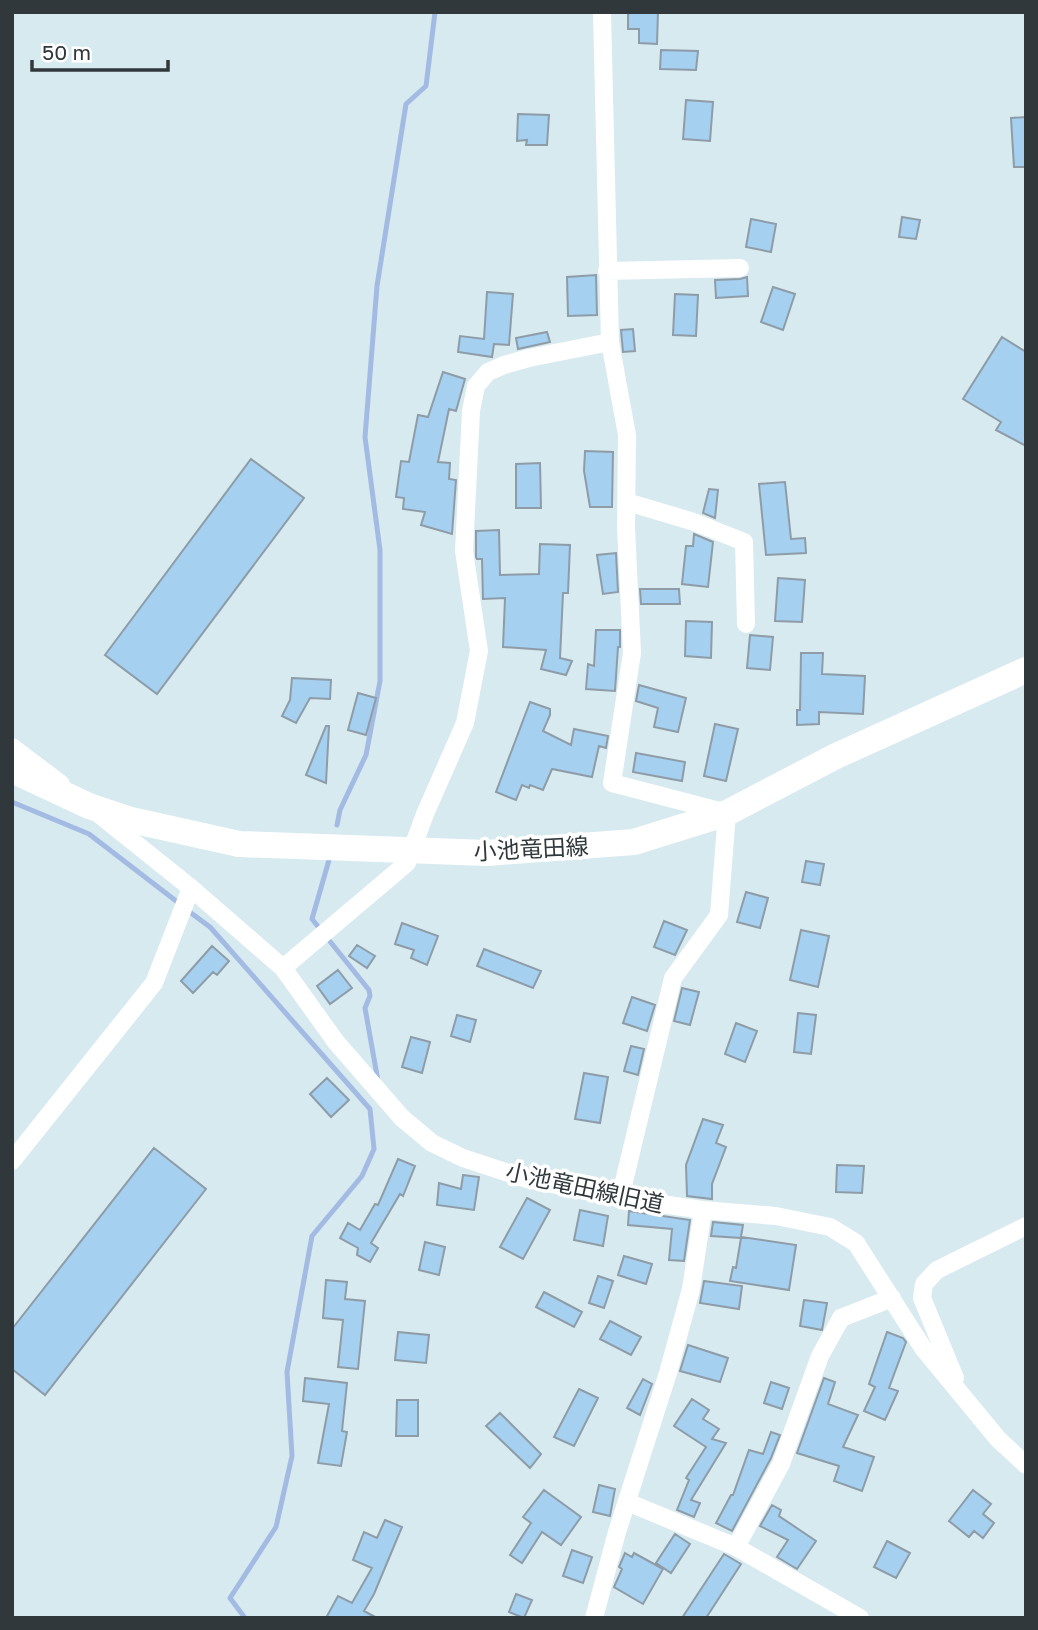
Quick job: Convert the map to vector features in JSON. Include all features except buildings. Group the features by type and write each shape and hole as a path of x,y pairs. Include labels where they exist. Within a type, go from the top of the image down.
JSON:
{"main road":[{"name":"小池竜田線","path":"12,770 89,806 131,820 239,844 487,853 634,842 727,813 836,756 1026,670"}],"street":[{"path":"602,12 610,342 627,435 626,502 632,653 612,783 727,813 719,915 673,978 620,1198"},
{"path":"607,271 740,268"},
{"path":"284,968 408,863 425,814 465,723 479,651 464,551 471,411 476,386 488,372 504,365 610,342"},
{"path":"626,502 694,522 744,542 746,624"},
{"name":"小池竜田線旧道","path":"12,747 89,806 186,901 284,968 336,1042 402,1118 432,1143 464,1158 527,1179 620,1198 703,1210 776,1216 830,1227 856,1243 923,1348 998,1439 1026,1465"},
{"path":"12,1161 154,983 186,901"},
{"path":"593,1618 691,1289 703,1210"},
{"path":"963,1397 922,1298 924,1283 937,1270 1026,1226"},
{"path":"736,1547 781,1464 820,1356 841,1318 892,1298"},
{"path":"627,1502 736,1547 860,1618"}],"waterway":[{"path":"337,825 340,810 366,755 380,681 380,550 365,437 377,286 406,104 426,86 435,12"},
{"path":"12,802 89,834 180,904"},
{"path":"329,860 312,919 369,990 370,996 365,1008 378,1081"},
{"path":"187,910 210,927 370,1109 374,1149 362,1176 312,1236 287,1372 292,1456 276,1527 230,1598 245,1618"}]}
